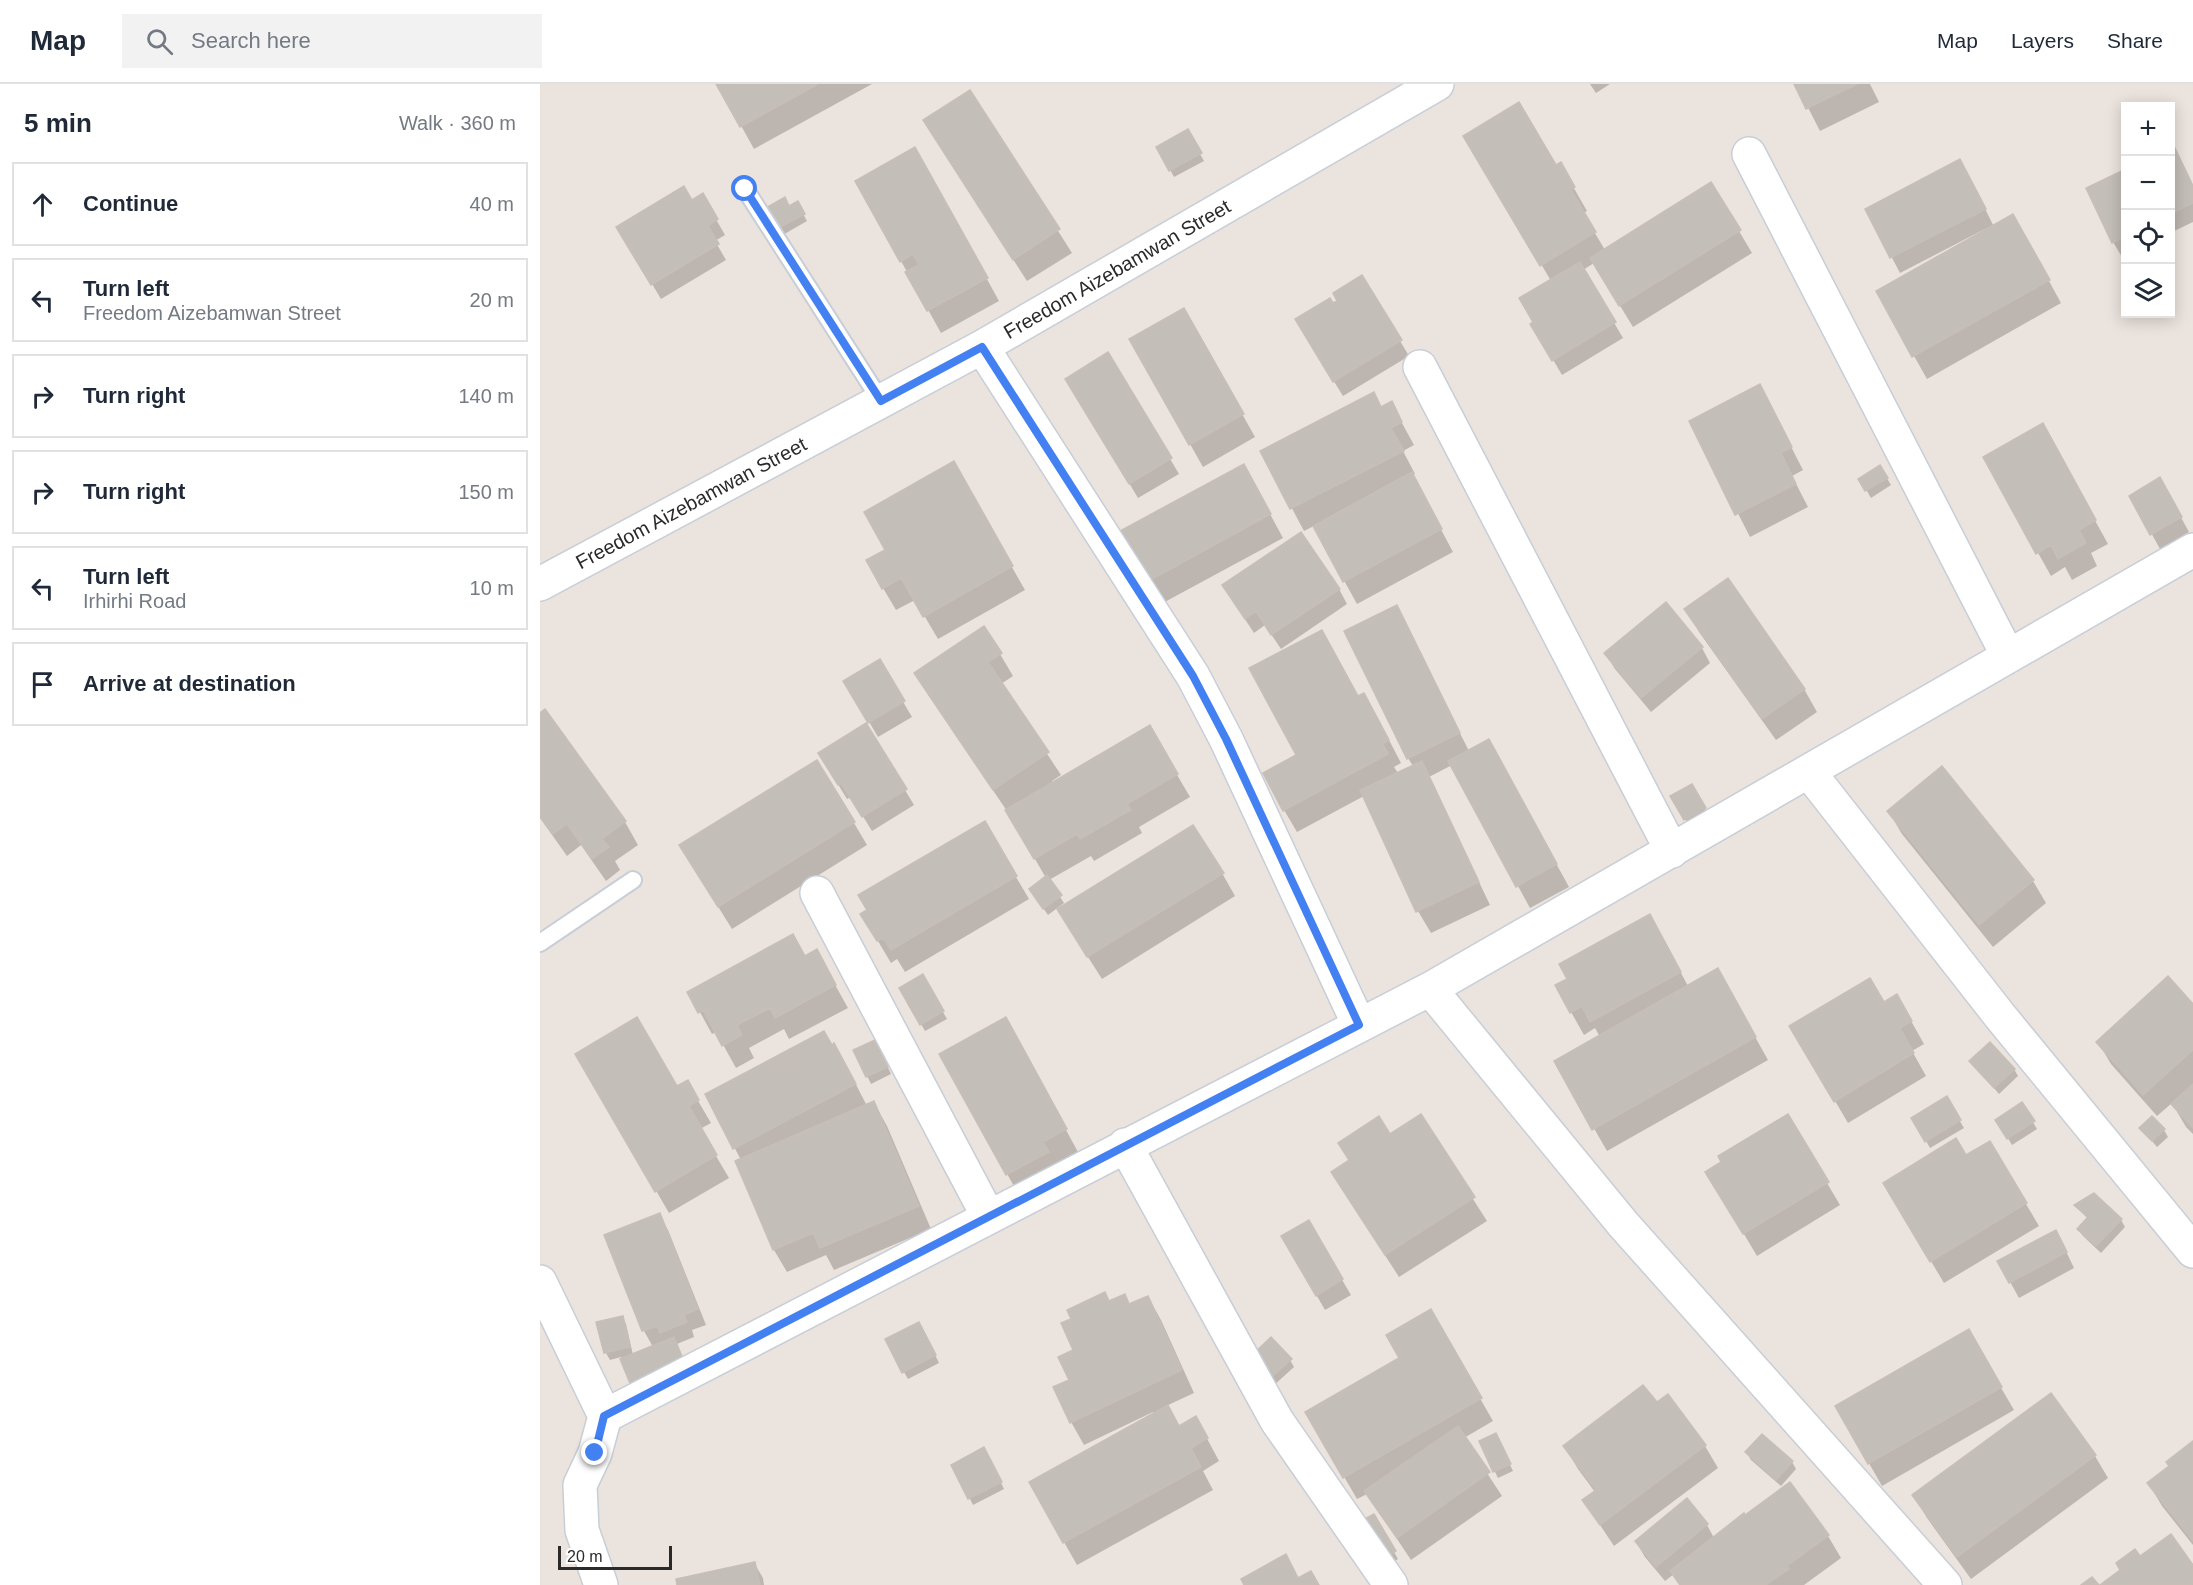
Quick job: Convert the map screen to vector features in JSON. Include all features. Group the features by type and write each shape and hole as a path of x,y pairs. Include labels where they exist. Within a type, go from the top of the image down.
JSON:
{"street":[{"name":"Freedom Aizebamwan Street","path":"540,584 982,347 1437,84"},
{"path":"1749,154 2008,656"},
{"path":"982,347 1193,676 1226,739 1359,1025"},
{"path":"1420,367 1672,851"},
{"path":"604,1416 1430,989 2008,656 2188,562"},
{"path":"1809,772 2000,1016 2193,1251"},
{"path":"817,894 988,1216"},
{"path":"1430,989 1623,1224 1945,1585"},
{"path":"1125,1145 1277,1421 1391,1585"},
{"path":"540,1282 604,1416 595,1453 580,1485 582,1530 601,1585"}],"lane":[{"path":"745,189 881,401"},
{"path":"540,943 633,880"}],"building":[{"path":"716,84 818,84 740,127"},
{"path":"1794,84 1857,84 1806,109"},
{"path":"970,90 1060,229 1013,260 923,120"},
{"path":"1519,102 1556,165 1561,162 1575,187 1571,190 1596,232 1540,266 1463,136"},
{"path":"1188,129 1202,153 1169,171 1156,147"},
{"path":"915,147 988,278 927,311 905,272 919,265 913,254 900,262 855,181"},
{"path":"2175,148 2193,186 2193,203 2175,212"},
{"path":"1960,159 1986,209 1890,258 1865,209"},
{"path":"2121,171 2121,238 2112,243 2086,188"},
{"path":"1711,182 1741,230 1619,306 1590,258"},
{"path":"684,186 692,200 703,193 718,219 708,226 719,244 651,285 616,227"},
{"path":"785,197 789,206 798,201 805,214 775,230 764,209"},
{"path":"2013,214 2050,280 1912,357 1876,291"},
{"path":"1580,262 1616,322 1552,361 1530,324 1533,322 1519,298"},
{"path":"1362,275 1402,340 1333,382 1295,319 1330,298 1333,303 1337,301 1333,293"},
{"path":"1184,308 1244,414 1189,445 1129,339"},
{"path":"1108,352 1172,458 1129,484 1065,379"},
{"path":"1760,384 1792,447 1781,453 1796,484 1735,515 1689,421"},
{"path":"1374,392 1381,407 1392,401 1402,422 1391,428 1404,451 1290,509 1260,451"},
{"path":"2043,423 2096,520 2079,530 2086,543 2058,559 2051,545 2036,554 1983,457"},
{"path":"954,461 1013,566 923,617 901,578 882,589 866,560 885,550 864,512"},
{"path":"1244,464 1271,514 1147,582 1120,531"},
{"path":"1880,465 1888,478 1865,491 1858,479"},
{"path":"1412,472 1442,529 1343,582 1313,526"},
{"path":"2160,477 2182,517 2150,535 2129,496"},
{"path":"1301,532 1340,589 1271,635 1256,611 1245,619 1222,585"},
{"path":"1728,578 1805,689 1762,719 1684,609"},
{"path":"1666,602 1703,647 1641,698 1604,653"},
{"path":"1397,605 1460,733 1407,759 1344,631"},
{"path":"984,626 1002,653 988,662 1049,752 993,790 914,673"},
{"path":"1322,630 1358,696 1364,693 1389,740 1383,744 1388,754 1283,811 1263,773 1296,755 1249,668"},
{"path":"880,659 905,701 868,723 843,681"},
{"path":"545,709 626,821 602,839 609,847 592,859 567,824 553,834 540,817 540,713"},
{"path":"866,723 907,789 862,817 841,783 838,785 818,753"},
{"path":"1150,725 1178,774 1127,804 1131,810 1080,839 1077,834 1034,859 1005,810"},
{"path":"1489,739 1557,864 1516,887 1448,761"},
{"path":"817,760 855,822 718,907 679,845"},
{"path":"1422,761 1479,882 1416,912 1360,790"},
{"path":"1942,766 2034,880 1979,925 1887,811"},
{"path":"1692,784 1706,808 1684,820 1670,796"},
{"path":"985,821 1017,876 891,950 883,938 877,941 860,914 867,910 858,895"},
{"path":"1193,825 1224,873 1087,957 1057,909"},
{"path":"1047,875 1062,895 1043,909 1029,889"},
{"path":"1650,914 1681,972 1590,1022 1582,1006 1570,1013 1555,985 1567,979 1559,964"},
{"path":"793,934 805,956 817,949 836,985 775,1018 770,1008 737,1025 742,1035 722,1046 703,1010 698,1013 687,992"},
{"path":"1718,968 1756,1037 1592,1130 1554,1061"},
{"path":"923,974 944,1011 920,1025 899,988"},
{"path":"2168,976 2193,1004 2193,1050 2143,1095 2096,1042"},
{"path":"1870,978 1884,1002 1897,994 1912,1021 1900,1028 1914,1053 1834,1102 1789,1026"},
{"path":"637,1017 677,1086 688,1080 699,1100 689,1106 717,1155 655,1192 575,1054"},
{"path":"1006,1017 1067,1129 1043,1142 1049,1152 1006,1175 939,1054"},
{"path":"824,1031 832,1045 834,1043 856,1084 733,1149 705,1094","holes":["794,1055 798,1063 779,1073 775,1065"]},
{"path":"875,1040 888,1067 866,1077 853,1050"},
{"path":"1990,1042 2015,1069 1994,1088 1969,1061"},
{"path":"794,1055 798,1063 779,1073 775,1065"},
{"path":"2193,1084 2193,1128 2171,1104"},
{"path":"1947,1096 1961,1120 1925,1142 1911,1118"},
{"path":"874,1101 919,1206 820,1248 813,1233 773,1250 735,1161"},
{"path":"2022,1102 2035,1121 2007,1139 1995,1120"},
{"path":"1421,1114 1475,1197 1385,1255 1331,1172 1349,1160 1338,1143 1379,1116 1390,1134"},
{"path":"1788,1114 1829,1182 1743,1234 1705,1172 1721,1162 1718,1156"},
{"path":"2152,1116 2165,1129 2152,1141 2139,1128"},
{"path":"1956,1138 1966,1155 1990,1141 2027,1203 1930,1262 1883,1183"},
{"path":"2094,1193 2122,1219 2096,1246 2077,1229 2088,1217 2074,1205"},
{"path":"660,1213 698,1309 684,1315 687,1322 660,1333 657,1326 642,1331 604,1235"},
{"path":"1309,1220 1343,1279 1316,1296 1281,1236"},
{"path":"2056,1230 2067,1252 2009,1283 1997,1261"},
{"path":"1105,1292 1109,1301 1125,1294 1129,1304 1148,1296 1182,1370 1070,1423 1053,1387 1069,1380 1058,1357 1073,1350 1061,1323 1071,1319 1067,1310"},
{"path":"1431,1309 1482,1398 1343,1478 1305,1412 1399,1358 1386,1335"},
{"path":"623,1316 630,1347 604,1353 596,1322"},
{"path":"919,1322 936,1355 902,1373 885,1339"},
{"path":"1969,1329 2002,1387 1868,1464 1835,1406"},
{"path":"674,1337 688,1371 634,1393 620,1359"},
{"path":"1271,1337 1292,1359 1267,1381 1248,1359"},
{"path":"1643,1385 1657,1402 1668,1394 1706,1445 1600,1525 1582,1500 1596,1490 1563,1446"},
{"path":"2051,1393 2096,1455 1957,1557 1912,1495"},
{"path":"1168,1405 1179,1426 1196,1416 1208,1438 1191,1448 1201,1467 1063,1543 1029,1482"},
{"path":"1458,1426 1490,1472 1397,1538 1364,1491"},
{"path":"1496,1433 1511,1464 1493,1472 1479,1441"},
{"path":"1762,1434 1793,1461 1776,1480 1745,1452"},
{"path":"2193,1441 2193,1541 2147,1483 2169,1466 2166,1462"},
{"path":"984,1447 1002,1482 968,1499 951,1465"},
{"path":"1790,1482 1829,1535 1787,1566 1789,1569 1766,1585 1680,1585 1670,1571 1744,1513 1745,1515"},
{"path":"1687,1498 1708,1524 1656,1567 1635,1541"},
{"path":"1374,1514 1396,1551 1380,1561 1357,1523"},
{"path":"2171,1534 2193,1565 2193,1585 2100,1585 2120,1570 2116,1563 2135,1549 2140,1556"},
{"path":"1286,1554 1298,1578 1311,1571 1319,1585 1244,1585 1241,1579"},
{"path":"755,1562 760,1585 677,1585 676,1579"},
{"path":"2092,1577 2099,1585 2081,1585"}],"route":[{"path":"595,1453 604,1416 1359,1025 1226,739 1193,676 982,347 881,401 745,189"}]}
